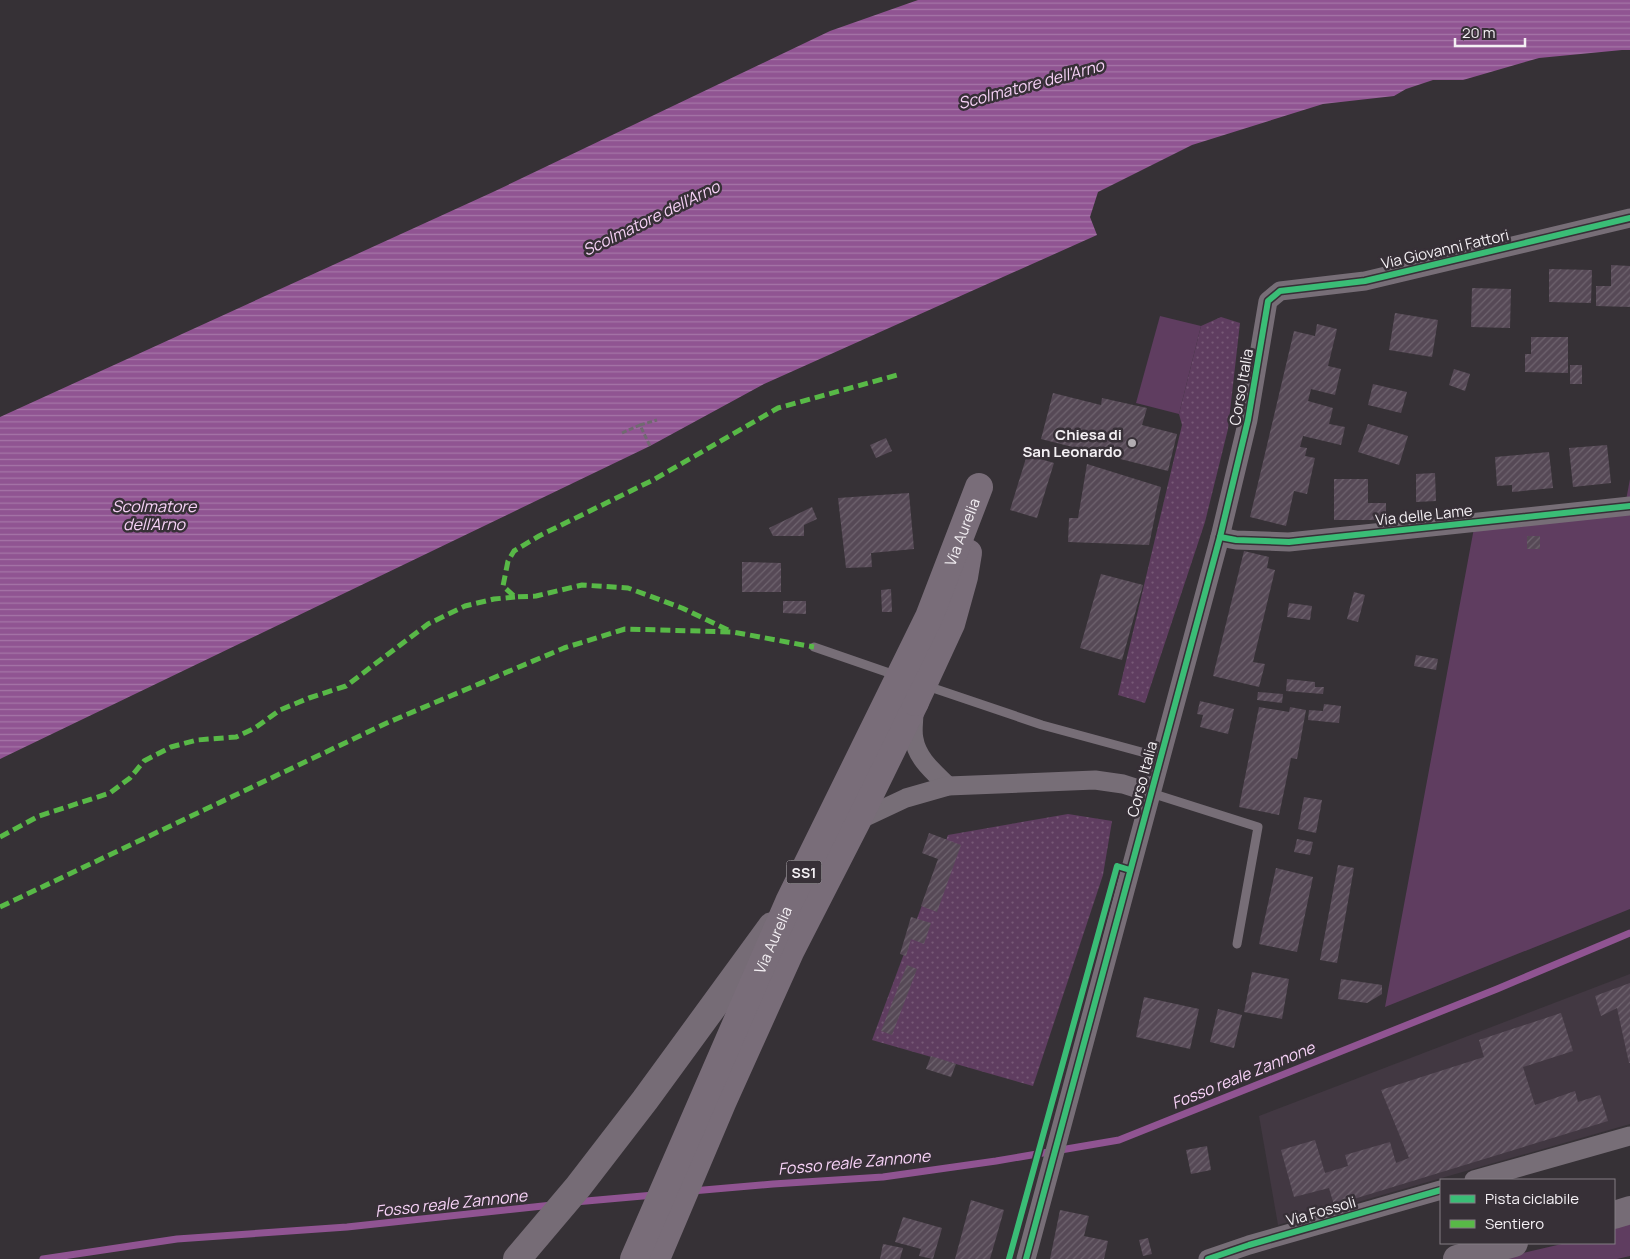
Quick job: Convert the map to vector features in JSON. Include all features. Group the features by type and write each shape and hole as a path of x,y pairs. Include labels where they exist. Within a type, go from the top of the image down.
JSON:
{"highway":[{"path":"517,1259 578,1187 646,1100 789,902"},
{"path":"1615,1214 1630,1210"},
{"path":"1457,1259 1510,1244"}],"main road":[{"name":"Via Aurelia","path":"634,1259 789,902 929,617 979,487 964,577 951,624 913,688 857,821 790,952 722,1103 656,1259"}],"street":[{"name":"Via Giovanni Fattori","path":"1268,301 1280,291 1365,281 1630,218"},
{"name":"Corso Italia","path":"1026,1259 1220,537 1248,420 1268,301"},
{"name":"Via delle Lame","path":"1220,537 1236,540 1289,542 1630,506"},
{"path":"913,688 914,738 920,755 948,786"},
{"path":"857,821 906,798 948,786 1095,780 1123,784 1151,792"},
{"path":"1478,1179 1630,1136"},
{"name":"Via Fossoli","path":"1208,1259 1249,1245 1440,1190"}],"lane":[{"path":"814,647 913,688 1160,758"},
{"path":"1151,792 1258,827 1237,944"}],"path":[{"path":"622,432 657,420"},
{"path":"640,425 650,446"}],"shaded area":[{"path":"1160,316 1201,326 1179,414 1136,403"},
{"path":"1221,317 1240,323 1228,429 1205,522 1145,703 1118,695 1182,425 1179,414 1201,326"},
{"path":"1630,479 1630,909 1385,1007 1474,528 1624,511"},
{"path":"1068,814 1112,821 1103,875 1033,1086 872,1040 948,835"},
{"path":"1630,974 1630,1124 1278,1225 1259,1116"},
{"path":"1630,1223 1630,1256 1617,1259 1497,1259 1562,1244 1615,1244 1615,1228"}],"water":[{"name":"Scolmatore dell'Arno","path":"918,0 1630,0 1630,50 1539,58 1463,80 1433,80 1406,89 1394,96 1323,104 1192,145 1098,192 1090,217 1097,235 764,384 650,446 0,759 0,417 493,192 830,31"}],"building":[{"path":"1611,265 1630,266 1630,307 1596,306 1596,286 1611,286"},
{"path":"1549,269 1592,270 1591,303 1549,302"},
{"path":"1472,288 1511,289 1510,328 1471,327"},
{"path":"1395,313 1438,320 1432,357 1389,350"},
{"path":"1317,324 1337,329 1328,366 1341,369 1335,395 1311,389 1308,401 1333,408 1329,424 1345,427 1341,445 1303,436 1300,447 1307,448 1305,456 1315,458 1307,494 1294,491 1286,526 1250,517 1294,331 1315,336"},
{"path":"1531,337 1568,337 1568,373 1525,372 1525,354 1531,354"},
{"path":"1570,365 1582,365 1582,384 1570,384"},
{"path":"1454,369 1470,374 1465,391 1449,385"},
{"path":"1373,384 1407,392 1401,413 1368,405"},
{"path":"1053,393 1101,405 1102,398 1147,408 1142,425 1177,434 1168,471 1041,439"},
{"path":"1368,424 1408,436 1399,465 1358,452"},
{"path":"886,438 892,451 876,458 870,445"},
{"path":"1607,445 1611,483 1573,487 1569,448"},
{"path":"1549,452 1553,488 1512,492 1512,485 1497,486 1495,457"},
{"path":"1027,455 1054,463 1037,518 1010,510"},
{"path":"1087,464 1161,487 1149,545 1068,542 1069,518 1078,518"},
{"path":"1435,473 1436,501 1416,502 1416,474"},
{"path":"1334,479 1368,479 1368,503 1386,503 1386,520 1334,520"},
{"path":"909,493 914,549 871,553 872,567 846,568 838,498"},
{"path":"812,507 817,519 804,525 804,536 773,536 769,528"},
{"path":"1527,536 1540,536 1540,549 1527,549"},
{"path":"1244,551 1269,557 1267,568 1275,570 1253,662 1265,664 1259,687 1213,676"},
{"path":"742,562 781,563 781,592 742,592"},
{"path":"1101,574 1143,585 1122,660 1080,648"},
{"path":"891,589 892,612 882,612 881,590"},
{"path":"1354,592 1365,595 1358,622 1347,619"},
{"path":"783,601 806,601 806,614 783,613"},
{"path":"1289,603 1312,606 1310,620 1287,617"},
{"path":"1416,655 1438,659 1436,670 1414,666"},
{"path":"1287,679 1315,682 1315,687 1324,687 1323,694 1286,691"},
{"path":"1258,692 1283,694 1282,703 1257,700"},
{"path":"1200,701 1234,709 1228,734 1200,727 1203,715 1197,714"},
{"path":"1324,704 1341,706 1339,723 1308,720 1309,710 1323,711"},
{"path":"1259,707 1289,712 1290,707 1306,710 1297,759 1291,758 1279,815 1239,807"},
{"path":"1304,797 1322,800 1316,833 1298,829"},
{"path":"929,833 961,845 937,912 921,906 938,859 922,853"},
{"path":"1297,839 1313,842 1310,855 1294,852"},
{"path":"1338,865 1354,868 1337,963 1320,960"},
{"path":"1276,868 1313,877 1297,952 1259,944"},
{"path":"911,917 931,923 924,944 911,939 906,956 900,954"},
{"path":"907,965 917,969 892,1035 881,1031"},
{"path":"1252,972 1289,979 1282,1019 1244,1012"},
{"path":"1341,979 1382,985 1382,994 1367,1003 1338,999"},
{"path":"1630,983 1629,1063 1617,1008 1601,1016 1595,996"},
{"path":"1144,997 1199,1009 1190,1049 1136,1037"},
{"path":"1218,1009 1242,1015 1234,1048 1210,1042"},
{"path":"1561,1013 1573,1051 1523,1067 1535,1105 1575,1091 1578,1102 1600,1095 1608,1121 1334,1205 1329,1188 1294,1197 1281,1150 1315,1140 1325,1173 1348,1166 1345,1155 1390,1142 1396,1163 1409,1158 1381,1090 1484,1057 1479,1040"},
{"path":"931,1056 956,1064 951,1077 926,1069"},
{"path":"1207,1146 1211,1170 1191,1174 1186,1150"},
{"path":"971,1200 1004,1210 990,1259 955,1259"},
{"path":"1060,1210 1089,1216 1084,1236 1108,1241 1104,1259 1050,1259"},
{"path":"903,1217 942,1228 933,1259 919,1256 921,1249 895,1242"},
{"path":"1148,1238 1152,1254 1143,1256 1139,1240"},
{"path":"883,1244 903,1248 900,1259 880,1259"}],"waterway":[{"name":"Fosso reale Zannone","path":"692,1191 883,1177 996,1161 1119,1140 1497,989 1630,933"},
{"name":"Fosso reale Zannone","path":"575,1202 654,1195"},
{"name":"Fosso reale Zannone","path":"43,1259 177,1239 347,1227 552,1205"}],"marked path":[{"path":"728,630 682,608 628,588 582,585 536,596 515,597 503,586 508,561 514,551 539,536 653,480 778,408 901,374"},
{"path":"0,837 39,816 110,793 130,778 144,761 171,747 197,740 236,737 255,728 280,710 346,686 428,624 465,606 494,599 515,597"},
{"path":"0,907 389,722 564,648 625,629 733,632 814,647"}],"cycle path":[{"path":"1026,1259 1220,537 1248,420 1268,301 1280,291 1365,281 1630,218"},
{"path":"1220,537 1236,540 1289,542 1630,506"},
{"path":"1009,1259 1117,866 1130,870"},
{"path":"1208,1259 1249,1245 1440,1190"}],"place":[{"name":"Chiesa di San Leonardo","path":"1132,443"}]}
